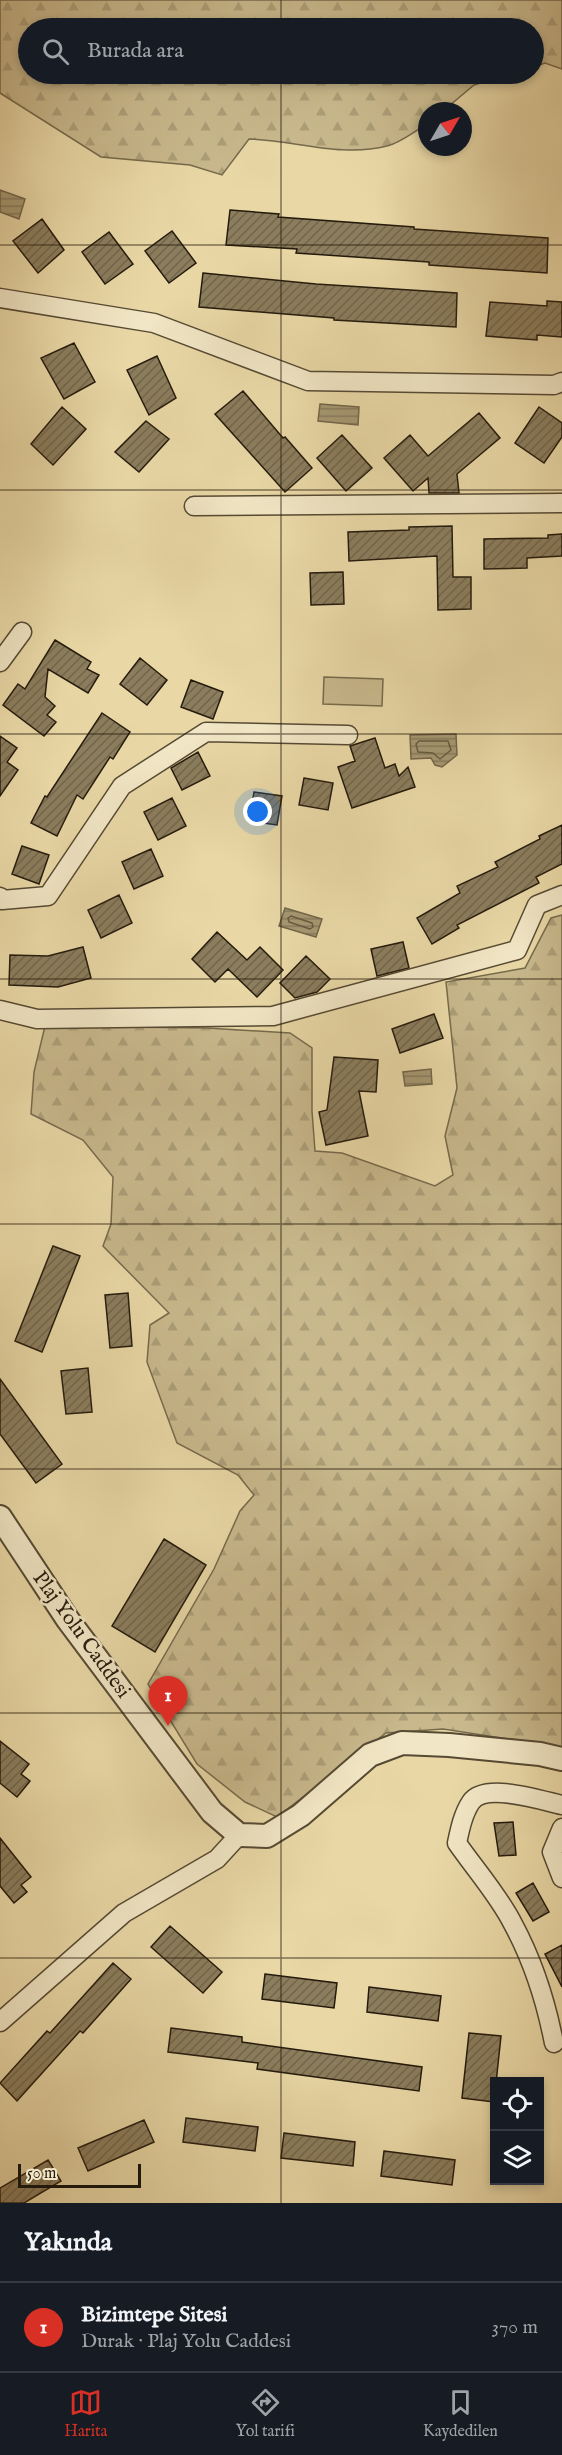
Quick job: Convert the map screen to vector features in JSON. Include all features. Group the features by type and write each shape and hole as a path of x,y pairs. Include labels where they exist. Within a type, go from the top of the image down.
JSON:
{"street":[{"path":"0,298 154,322 308,381 554,385 562,382"},
{"path":"194,506 562,503"},
{"path":"0,662 22,632"},
{"path":"0,897 2,900 48,896 122,786 206,732 348,735"},
{"path":"0,1011 37,1019 273,1016 517,950 537,905 562,895"},
{"name":"Plaj Yolu Caddesi","path":"0,1517 68,1620 129,1702 212,1812 239,1835"},
{"path":"0,2022 124,1913 217,1859 239,1835 267,1836 301,1815 370,1755 402,1743 461,1746 540,1754 562,1759"},
{"path":"554,2043 548,2011 535,1971 513,1922 457,1843 461,1824 472,1800 490,1791 562,1804"},
{"path":"562,1828 552,1852 562,1878"}],"green space":[{"path":"0,0 562,0 562,69 544,63 544,18 18,18 18,84 477,84 454,102 418,102 418,130 387,146 352,150 249,139 222,175 190,165 101,157 0,93"},
{"path":"324,677 383,679 382,706 323,704"},
{"path":"562,915 562,1747 443,1729 386,1733 277,1817 245,1802 197,1764 148,1684 214,1569 240,1511 254,1495 238,1475 177,1443 147,1362 150,1325 169,1313 103,1246 111,1224 113,1177 83,1140 31,1114 34,1072 45,1026 207,1028 290,1033 312,1048 312,1111 315,1151 342,1153 435,1186 453,1175 445,1136 457,1088 446,982 525,968 551,918"}],"water":[{"path":"0,190 25,199 19,219 0,212"},
{"path":"320,404 359,407 358,425 318,421"},
{"path":"456,734 457,755 442,767 435,765 431,758 411,759 410,735"},
{"path":"285,908 322,919 316,937 279,926"},
{"path":"431,1069 432,1084 405,1086 403,1072"}],"building":[{"path":"230,210 279,214 278,217 414,227 414,229 548,238 547,273 429,265 429,262 296,253 297,249 226,245"},
{"path":"42,219 64,250 38,273 13,241"},
{"path":"172,231 196,263 169,283 145,251"},
{"path":"109,232 133,264 105,284 82,252"},
{"path":"203,273 316,284 457,293 456,327 334,320 334,318 199,307"},
{"path":"547,301 562,302 562,337 537,335 537,340 486,336 490,302 547,306"},
{"path":"74,343 95,382 64,399 41,358"},
{"path":"157,356 176,398 149,415 127,370"},
{"path":"243,391 312,468 285,492 215,414"},
{"path":"62,407 86,429 53,465 31,444"},
{"path":"539,407 562,423 562,437 544,463 515,443"},
{"path":"479,413 500,438 457,474 459,493 429,493 428,478 413,491 384,458 410,435 428,456"},
{"path":"146,421 169,439 139,472 115,452"},
{"path":"342,435 372,468 346,491 317,458"},
{"path":"452,526 453,577 471,577 471,609 438,610 437,556 349,561 348,532"},
{"path":"562,534 562,556 527,558 527,568 484,569 484,539 548,538 548,535"},
{"path":"343,572 344,604 311,605 310,573"},
{"path":"55,640 91,662 87,669 99,675 88,693 48,669 45,697 55,706 47,715 56,722 44,736 3,705 18,684 25,689"},
{"path":"140,658 167,680 147,705 120,684"},
{"path":"191,680 223,692 213,719 181,707"},
{"path":"102,713 130,732 113,759 110,757 83,799 77,795 57,836 31,823 45,796 47,797"},
{"path":"0,736 17,748 7,762 18,770 0,796"},
{"path":"375,738 385,768 395,764 399,776 408,767 415,787 352,808 338,767 355,761 350,746"},
{"path":"198,752 210,776 182,790 171,768"},
{"path":"304,778 333,783 328,810 299,805"},
{"path":"254,792 282,796 277,825 249,821"},
{"path":"172,798 186,826 158,840 144,812"},
{"path":"562,825 562,864 536,877 539,883 457,925 459,928 432,944 417,918 460,893 457,886 498,867 495,862"},
{"path":"22,846 49,855 39,884 12,874"},
{"path":"151,849 163,876 134,889 122,862"},
{"path":"119,895 132,923 101,938 88,910"},
{"path":"217,932 247,960 260,947 283,970 257,997 228,969 215,982 192,959"},
{"path":"403,942 409,968 377,976 371,949"},
{"path":"83,947 91,978 58,987 9,985 10,955 48,956"},
{"path":"306,956 330,979 317,992 295,998 280,983"},
{"path":"434,1014 443,1038 400,1053 392,1029"},
{"path":"334,1057 378,1060 376,1092 359,1091 368,1136 326,1145 319,1112 327,1110"},
{"path":"53,1246 80,1256 42,1352 15,1341"},
{"path":"128,1293 132,1346 110,1348 105,1295"},
{"path":"88,1368 92,1412 66,1414 61,1371"},
{"path":"0,1379 62,1464 36,1483 0,1434"},
{"path":"164,1539 206,1565 155,1652 112,1626"},
{"path":"0,1741 29,1764 21,1774 30,1781 17,1797 0,1783"},
{"path":"513,1822 516,1855 499,1856 494,1823"},
{"path":"0,1838 31,1877 21,1885 27,1892 14,1903 0,1886"},
{"path":"533,1883 549,1912 533,1921 516,1893"},
{"path":"170,1926 222,1972 203,1993 151,1947"},
{"path":"562,1945 562,1987 545,1954"},
{"path":"113,1963 131,1979 17,2101 0,2083 47,2031 50,2033"},
{"path":"265,1974 337,1983 334,2008 262,1999"},
{"path":"369,1987 441,1996 438,2021 367,2012"},
{"path":"171,2028 242,2037 242,2042 422,2067 419,2091 257,2069 258,2063 168,2052"},
{"path":"469,2033 501,2036 497,2077 490,2077 490,2102 462,2098"},
{"path":"186,2118 258,2127 255,2151 183,2142"},
{"path":"144,2120 154,2142 88,2171 78,2148"},
{"path":"284,2133 355,2142 353,2166 281,2158"},
{"path":"384,2151 455,2160 452,2185 381,2176"},
{"path":"48,2160 61,2181 24,2203 0,2203 0,2188"}],"place":[{"name":"Bizimtepe Sitesi","path":"168,1726"}]}
